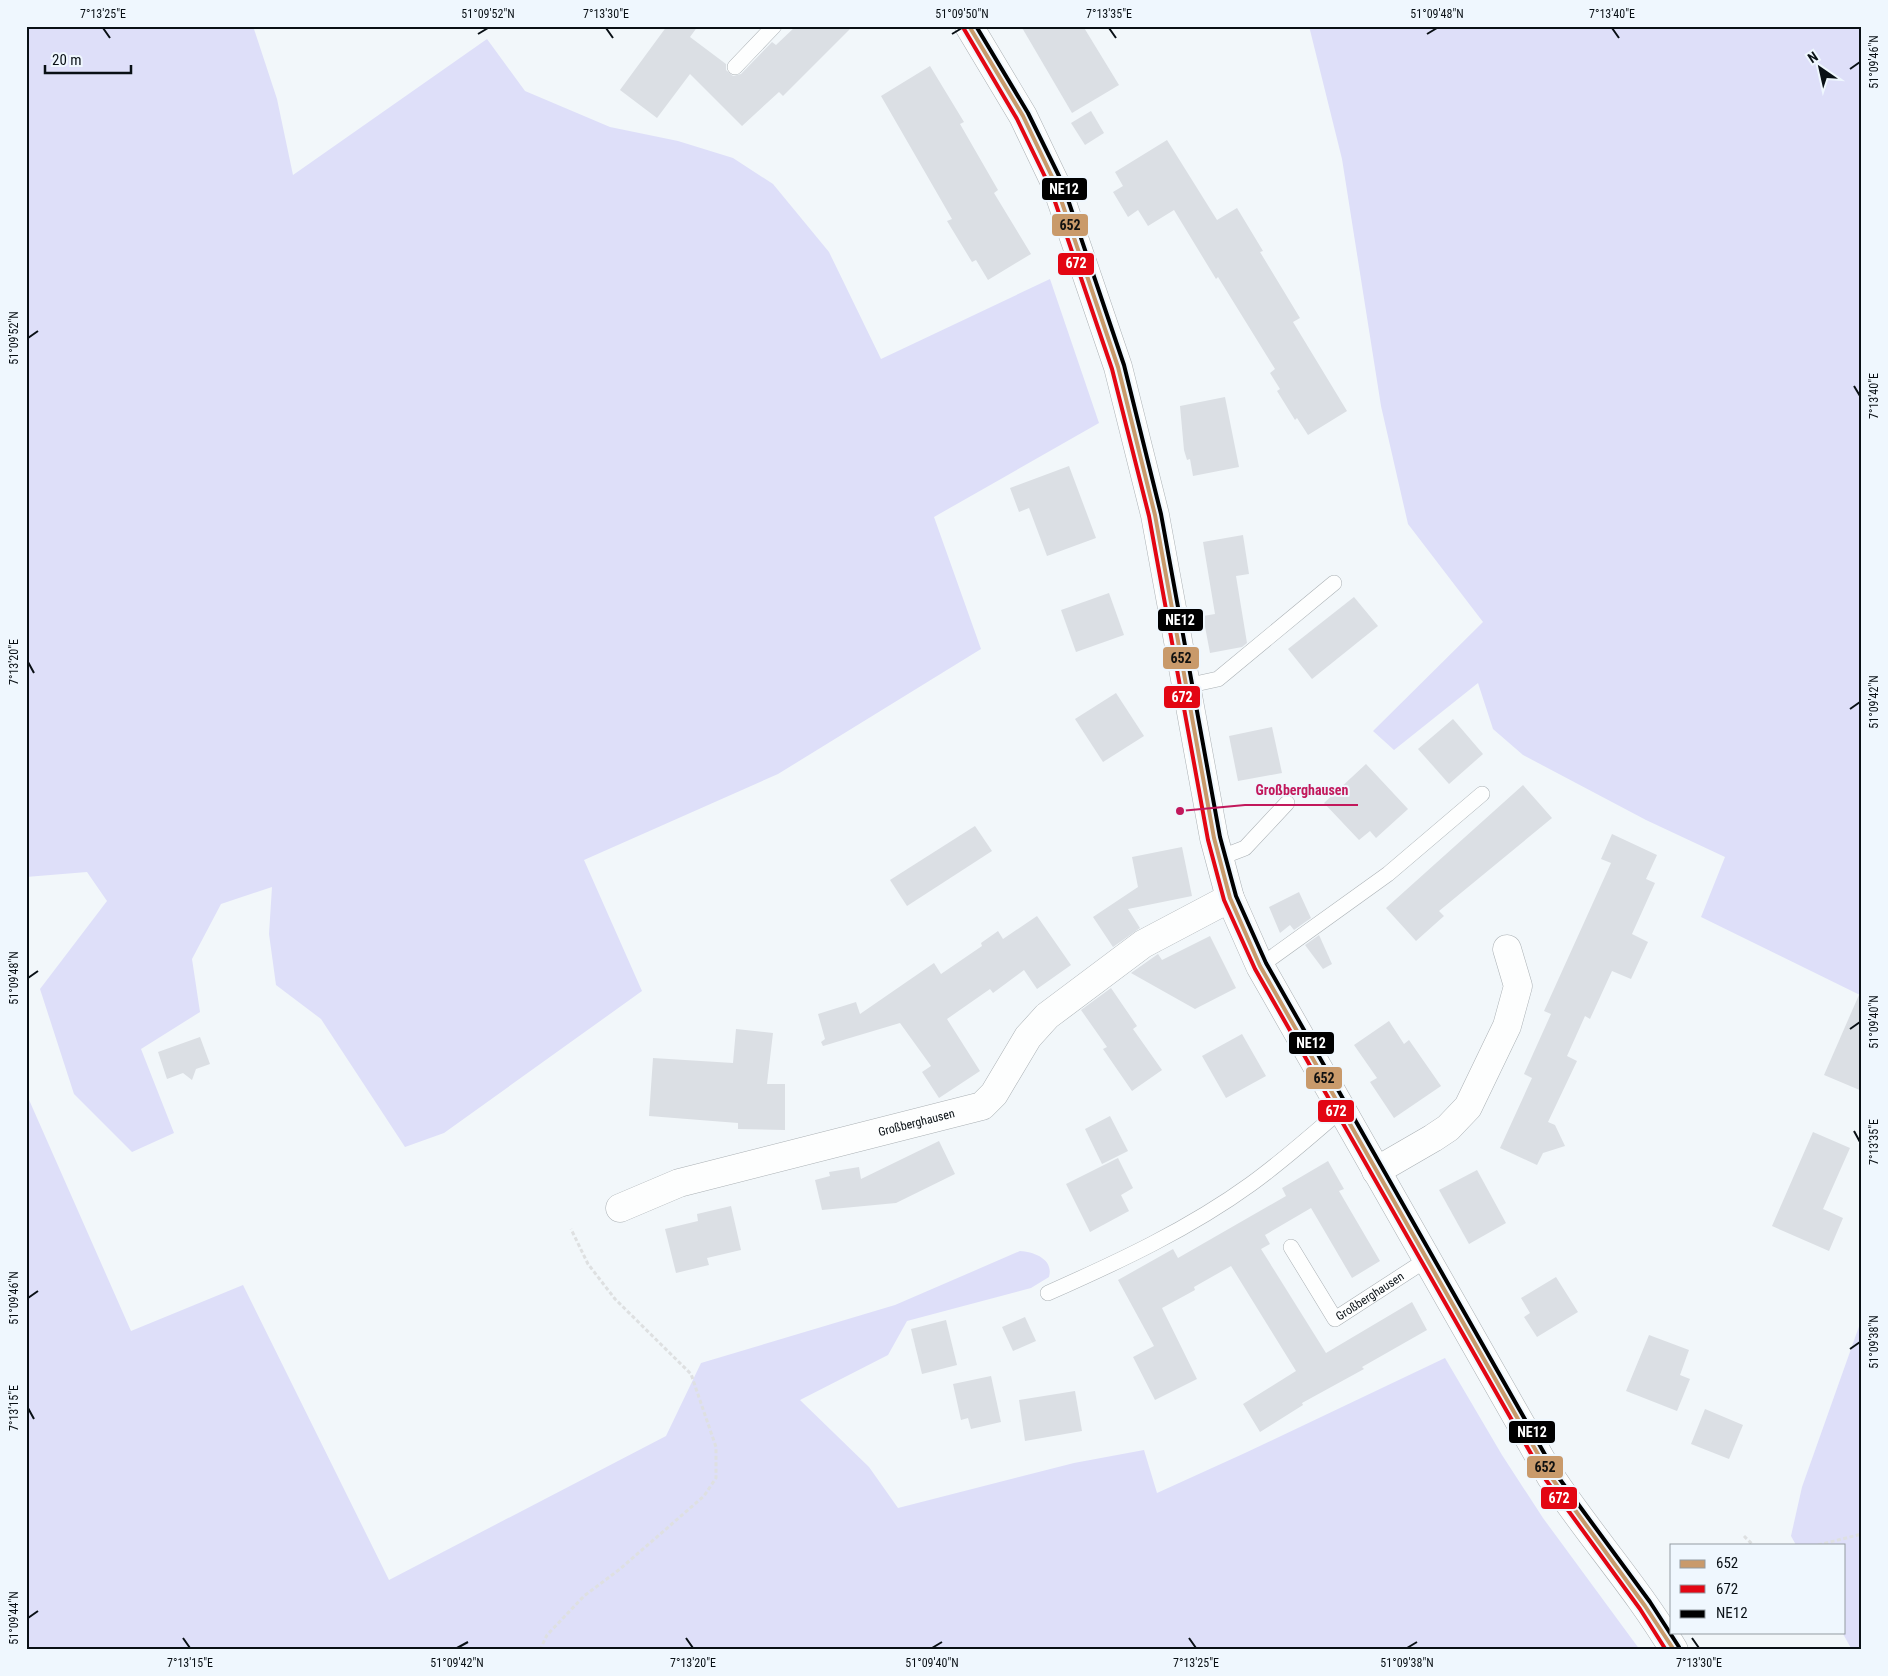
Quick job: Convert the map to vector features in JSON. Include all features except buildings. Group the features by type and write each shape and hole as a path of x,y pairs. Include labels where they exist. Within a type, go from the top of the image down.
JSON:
{"main road":[{"path":"969,26 1023,116 1056,185 1118,367 1156,516 1219,858 1230,898 1260,966 1551,1477 1575,1513 1647,1608 1674,1650"},
{"name":"Großberghausen","path":"620,1208 679,1182 982,1106 994,1094 1028,1037 1047,1016 1143,944 1230,898"},
{"path":"1376,1171 1440,1133 1468,1107 1507,1026 1518,986 1507,949"}],"lane":[{"path":"734,66 774,26"},
{"path":"1186,686 1218,679 1334,583"},
{"path":"1260,966 1388,874 1482,794"},
{"path":"1219,858 1245,848 1286,803"},
{"path":"1048,1293 1152,1244 1208,1212 1250,1184 1295,1150 1342,1109"},
{"name":"Großberghausen","path":"1291,1247 1335,1319 1426,1260"}],"path":[{"path":"540,1650 547,1636 584,1596 620,1569 704,1496 716,1478 716,1447 691,1374 615,1299 588,1264 571,1229"},
{"path":"1822,1544 1862,1534"},
{"path":"1744,1536 1752,1544"}],"shaded area":[{"path":"26,26 253,26 277,99 293,175 487,39 525,91 610,127 678,141 733,158 773,184 829,252 881,359 1050,279 1099,423 934,517 981,649 778,774 584,860 642,991 444,1133 405,1147 321,1019 276,985 269,934 272,887 221,904 192,959 200,1012 141,1049 174,1133 132,1152 74,1094 40,989 107,901 87,872 26,877"},
{"path":"1309,26 1862,26 1862,996 1701,917 1725,857 1646,820 1523,755 1493,729 1478,683 1394,750 1373,731 1483,622 1408,524 1381,406 1342,159"},
{"path":"26,1093 131,1331 243,1285 389,1580 666,1436 701,1363 895,1305 1020,1251 1037,1255 1046,1261 1049,1265 1049,1277 1031,1288 907,1321 888,1355 800,1400 869,1467 898,1508 1074,1463 1144,1450 1157,1493 1445,1358 1502,1455 1543,1518 1640,1650 26,1650"},
{"path":"1862,1318 1862,1650 1852,1650 1843,1634 1846,1634 1846,1544 1795,1544 1791,1536 1802,1487"}],"transit line":[{"name":"652","path":"969,26 1023,116 1056,185 1118,367 1155,515 1214,838 1230,898 1260,966 1551,1477 1645,1606 1674,1650"},
{"name":"NE12","path":"976,26 1028,113 1062,182 1124,365 1161,514 1220,837 1236,896 1266,963 1556,1474 1650,1602 1670,1633"},
{"name":"672","path":"964,29 1017,119 1050,187 1112,369 1149,516 1208,840 1224,900 1255,969 1546,1480 1640,1609 1666,1650"},
{"name":"NE12","path":"1671,1634 1679,1647"}],"place":[{"name":"Großberghausen","path":"1180,811"}]}
